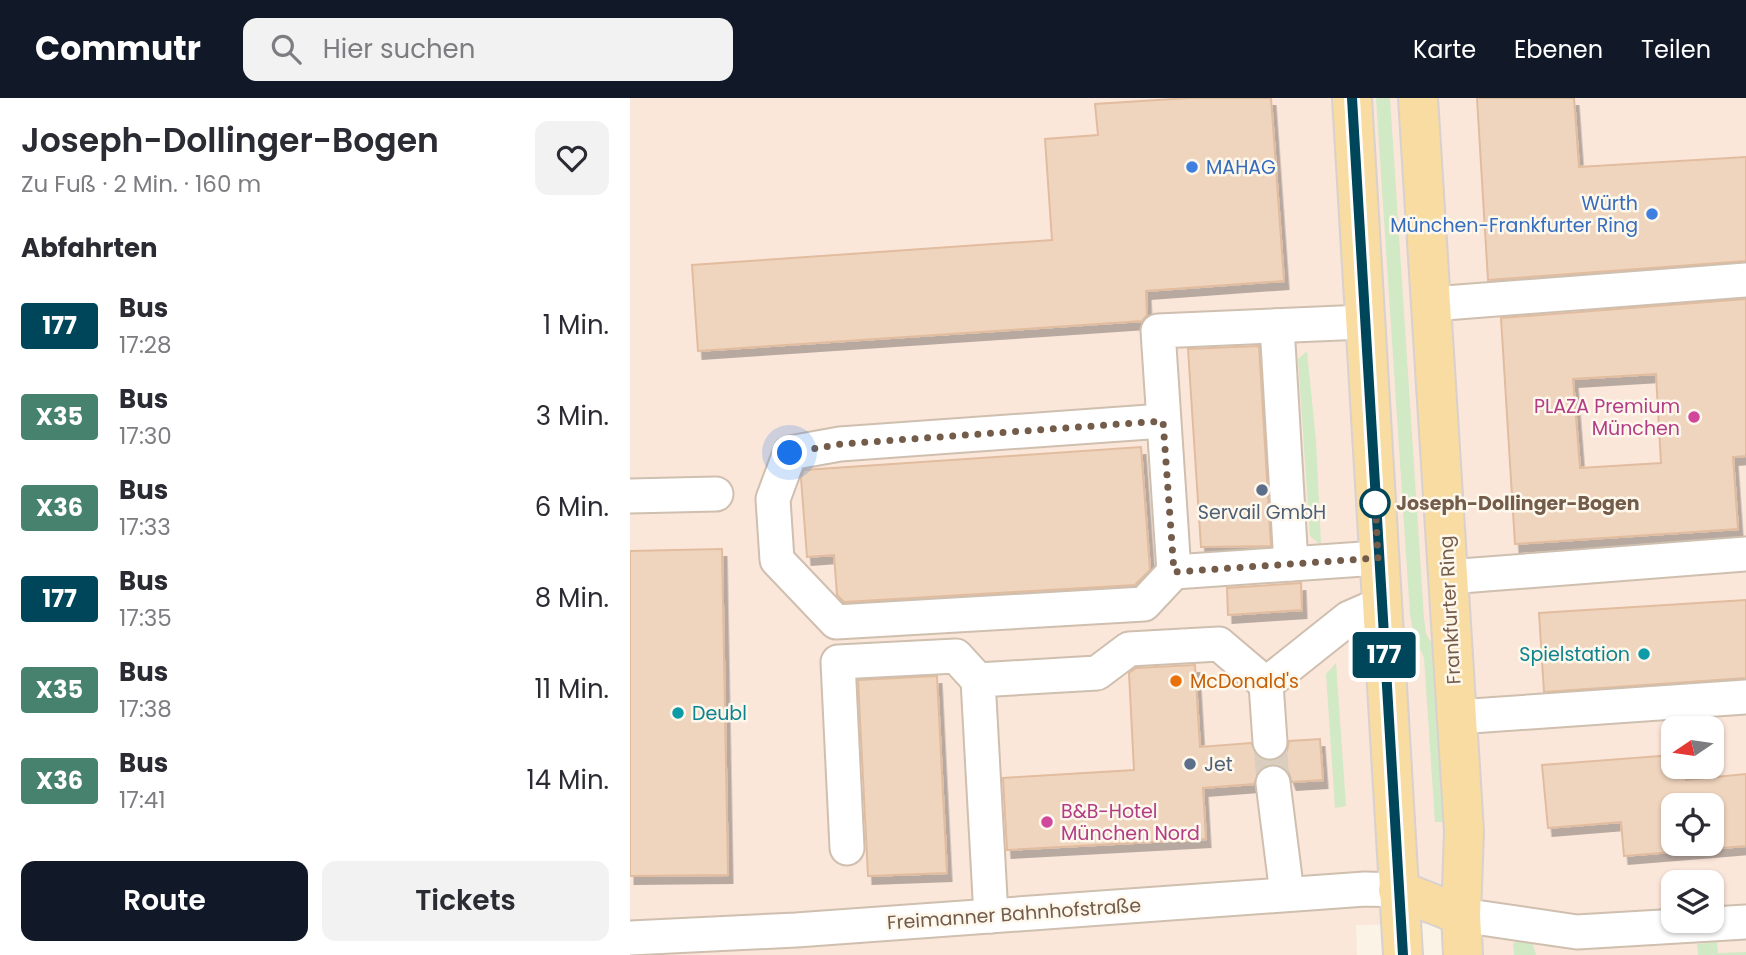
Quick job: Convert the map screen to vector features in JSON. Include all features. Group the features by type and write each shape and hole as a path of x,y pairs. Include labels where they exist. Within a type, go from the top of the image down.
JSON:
{"main road":[{"path":"1352,98 1403,955"},
{"name":"Frankfurter Ring","path":"1418,98 1464,831 1461,915 1463,955"},
{"path":"1398,890 1461,915"}],"street":[{"path":"1432,304 1746,280"},
{"path":"1174,572 1158,331 1364,322"},
{"path":"1277,326 1292,564"},
{"path":"1163,421 841,444 790,453 773,499 777,560 836,622 1144,604 1174,572 1378,558"},
{"path":"630,496 716,494"},
{"path":"1448,577 1746,554"},
{"path":"1265,684 1349,618 1381,604"},
{"path":"978,680 1097,673 1129,649 1219,644 1265,684 1270,742"},
{"path":"847,848 838,662 956,656 978,680 990,916"},
{"path":"1457,717 1746,697"},
{"path":"1273,783 1287,894"},
{"name":"Freimanner Bahnhofstraße","path":"630,938 683,945 990,916 1365,888 1398,890"},
{"path":"1461,915 1577,932 1746,922"}],"shaded area":[{"path":"630,98 1746,98 1746,955 1479,955 1476,923 1356,925 1357,955 630,955"}],"green space":[{"path":"1376,98 1390,98 1424,618 1426,634 1432,644 1444,822 1435,822 1424,658 1414,635 1410,615"},
{"path":"1307,351 1316,441 1321,545 1310,536 1298,359"},
{"path":"1336,663 1346,806 1335,808 1326,674"},
{"path":"1517,941 1532,942 1536,955 1514,955 1513,944"},
{"path":"1717,942 1718,953 1746,952 1746,955 1698,955 1697,944"}],"building":[{"path":"1189,98 1271,98 1284,281 1146,291 1147,315 1142,321 698,351 692,265 1052,240 1045,139 1098,135 1095,104"},
{"path":"1477,98 1574,98 1579,167 1746,157 1746,261 1488,280"},
{"name":"PLAZA Premium München","path":"1746,299 1746,456 1733,457 1738,529 1515,544 1501,318","holes":["1656,374 1661,463 1580,468 1573,379"]},
{"path":"1259,346 1271,546 1201,547 1188,349"},
{"path":"1141,447 1150,570 1135,585 844,602 837,595 834,555 807,557 801,478 804,470"},
{"name":"Deubl","path":"722,549 728,875 630,876 630,551"},
{"path":"1301,583 1302,610 1228,615 1227,588"},
{"name":"Spielstation","path":"1746,600 1746,678 1544,692 1539,613"},
{"path":"1195,665 1200,747 1251,743 1261,759 1272,761 1287,751 1289,741 1320,739 1323,780 1292,782 1288,771 1271,764 1261,768 1254,784 1203,788 1206,839 1007,850 1003,778 1134,770 1129,673 1136,668"},
{"path":"937,676 947,873 868,876 858,680"},
{"path":"1661,756 1661,779 1724,779 1724,776 1746,774 1746,846 1724,848 1724,793 1661,793 1661,853 1624,856 1621,822 1548,828 1542,765"}],"tunnel":[{"path":"1270,742 1273,783"}],"bus line":[{"name":"177","path":"1352,98 1403,955"}],"place":[{"name":"MAHAG","path":"1192,167"},
{"name":"Würth München-Frankfurter Ring","path":"1652,214"},
{"name":"PLAZA Premium München","path":"1694,417"},
{"name":"Servail GmbH","path":"1262,490"},
{"name":"Joseph-Dollinger-Bogen","path":"1375,503"},
{"name":"Spielstation","path":"1644,654"},
{"name":"McDonald's","path":"1176,681"},
{"name":"Deubl","path":"678,713"},
{"name":"Jet","path":"1190,764"},
{"name":"B&B-Hotel München Nord","path":"1047,822"}],"route":[{"path":"790,453 841,444 1163,421 1174,572 1378,558 1375,496 1375,503"}]}
